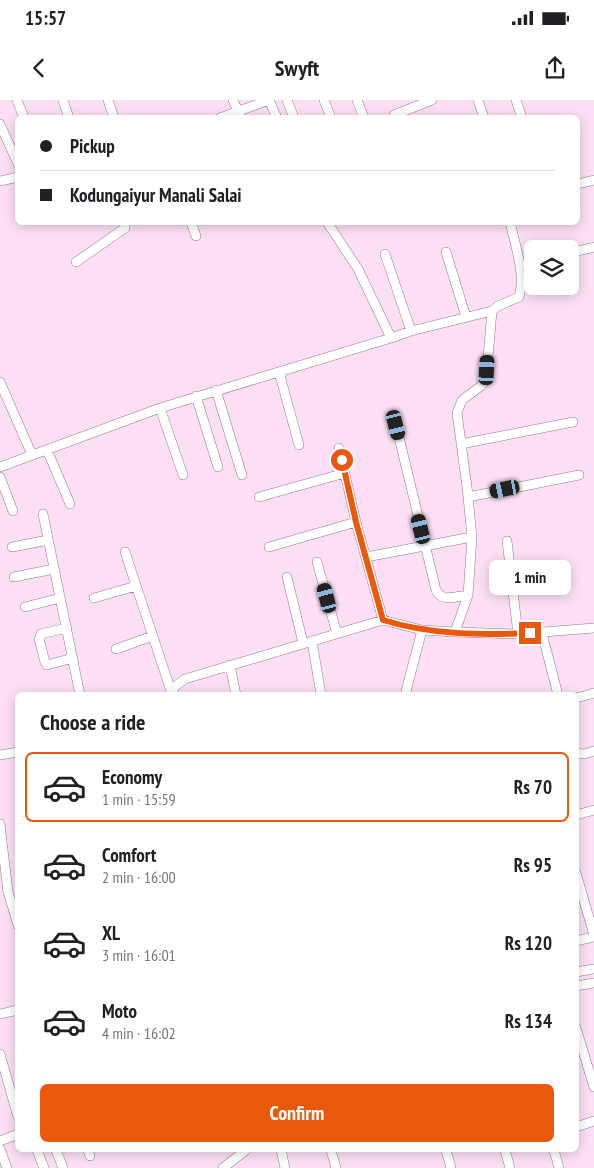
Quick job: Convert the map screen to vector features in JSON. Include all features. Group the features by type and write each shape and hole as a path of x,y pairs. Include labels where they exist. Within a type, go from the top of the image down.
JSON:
{"street":[{"path":"17,100 23,115"},
{"path":"63,100 68,115"},
{"path":"108,100 113,115"},
{"path":"233,100 240,114 269,100 276,115"},
{"path":"287,100 293,115"},
{"path":"324,100 330,115"},
{"path":"358,100 363,115"},
{"path":"394,115 432,100"},
{"path":"478,100 483,115"},
{"path":"516,100 521,115"},
{"path":"0,124 3,139 15,159"},
{"path":"0,181 15,178"},
{"path":"580,184 594,180"},
{"path":"76,262 126,228 125,225"},
{"path":"192,225 196,236"},
{"path":"329,225 358,269 391,338"},
{"path":"0,467 196,396 411,331 492,311 519,296 521,289 520,267 511,225"},
{"path":"579,251 594,247"},
{"path":"446,252 466,317"},
{"path":"384,254 411,331"},
{"path":"520,267 524,266"},
{"path":"455,632 468,594 472,537 457,413 462,400 486,380 492,311"},
{"path":"280,372 300,445"},
{"path":"0,382 32,455"},
{"path":"216,390 242,475"},
{"path":"196,396 218,467"},
{"path":"160,408 183,475"},
{"path":"461,444 573,422"},
{"path":"396,425 439,595 445,598 468,594"},
{"path":"339,448 356,522 383,620"},
{"path":"47,450 70,504"},
{"path":"259,497 345,473"},
{"path":"468,497 578,475"},
{"path":"0,477 13,511"},
{"path":"43,514 79,692"},
{"path":"269,547 356,522"},
{"path":"366,557 472,537"},
{"path":"12,547 48,540"},
{"path":"507,541 518,634"},
{"path":"126,552 171,692"},
{"path":"317,562 337,634"},
{"path":"14,577 54,569"},
{"path":"287,577 308,642 320,692"},
{"path":"94,598 136,586"},
{"path":"24,608 60,598"},
{"path":"173,692 174,687 185,679 383,620 422,630 455,632 518,634 594,628"},
{"path":"66,628 41,634 39,639 47,665 73,658"},
{"path":"406,692 422,630"},
{"path":"542,633 557,692"},
{"path":"116,649 153,636"},
{"path":"230,666 235,692"},
{"path":"579,697 594,694"},
{"path":"579,753 594,751"},
{"path":"0,756 15,753"},
{"path":"579,814 594,810"},
{"path":"0,824 8,892 15,915"},
{"path":"579,890 594,936 579,939"},
{"path":"579,972 594,969"},
{"path":"579,986 594,983"},
{"path":"0,1014 15,1011"},
{"path":"579,1038 594,1087"},
{"path":"0,1054 15,1106"},
{"path":"579,1126 594,1121"},
{"path":"0,1141 15,1135"},
{"path":"0,1149 7,1168"},
{"path":"38,1152 44,1168"},
{"path":"57,1152 63,1168"},
{"path":"223,1168 243,1152"},
{"path":"281,1152 285,1168"},
{"path":"332,1152 336,1168"},
{"path":"447,1152 451,1168"},
{"path":"506,1152 510,1168"},
{"path":"555,1152 559,1168"}],"route":[{"path":"342,460 356,522 383,620 422,630 530,633"}]}
